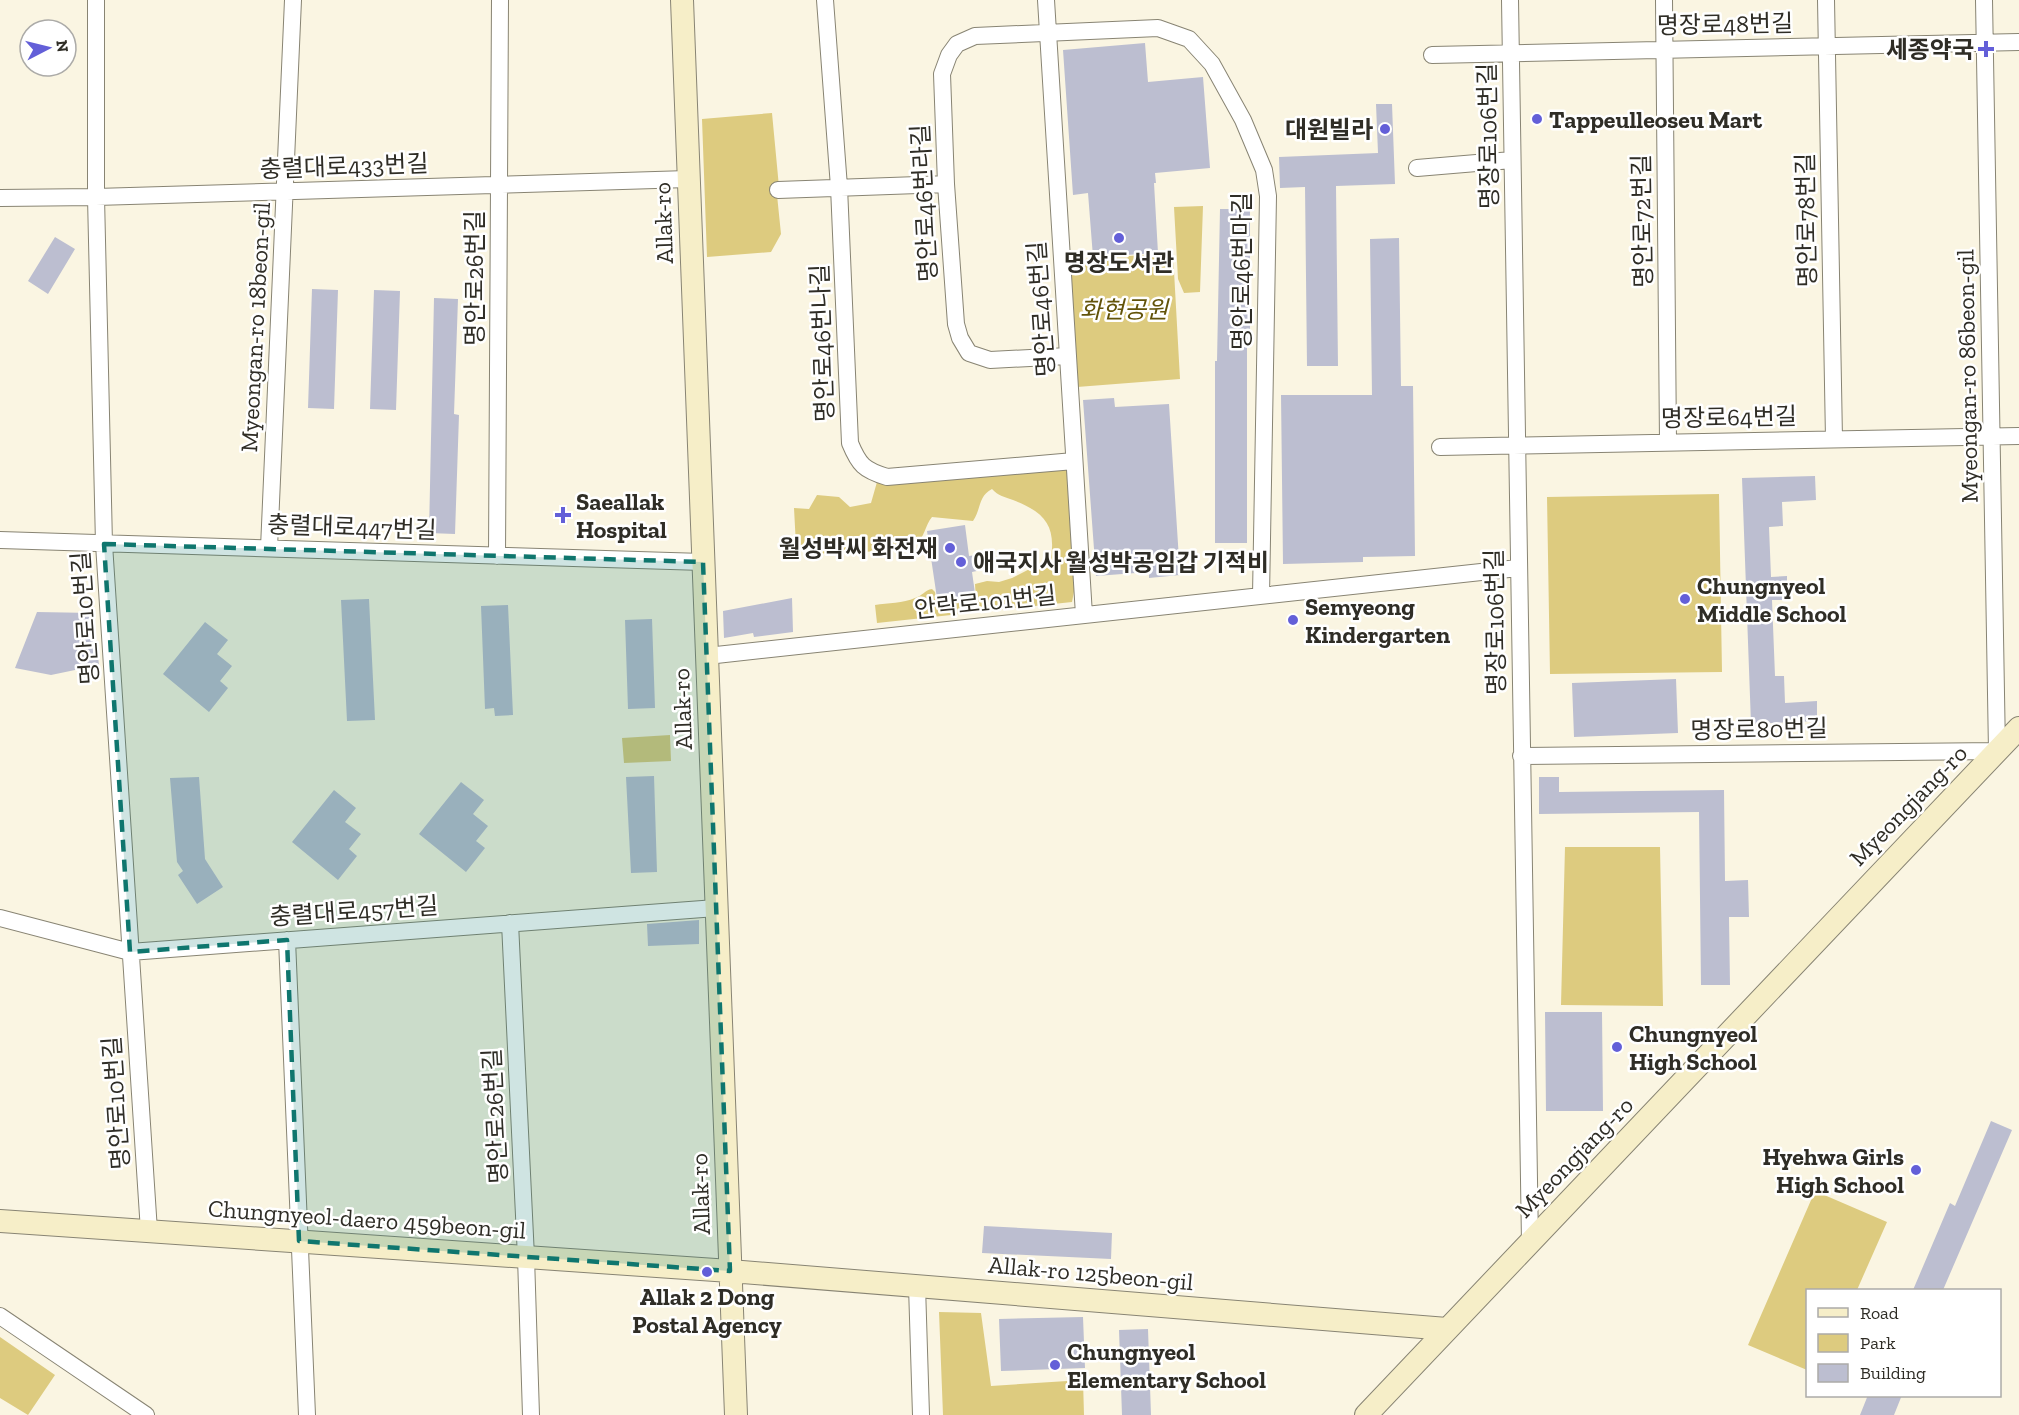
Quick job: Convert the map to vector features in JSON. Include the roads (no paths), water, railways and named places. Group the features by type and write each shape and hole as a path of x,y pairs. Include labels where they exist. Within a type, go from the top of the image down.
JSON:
{"main road":[{"name":"Allak-ro","path":"682,0 736,1415"},
{"name":"Myeongjang-ro","path":"1366,1415 1997,751 2018,732"},
{"name":"Chungnyeol-daero 459beon-gil","path":"0,1221 730,1271"},
{"name":"Allak-ro 125beon-gil","path":"730,1271 1447,1329"}],"street":[{"name":"명안로10번길","path":"96,0 96,198 104,544 149,1231"},
{"name":"Myeongan-ro 18beon-gil","path":"269,548 293,0"},
{"name":"명안로26번길","path":"497,556 500,0"},
{"name":"명안로46번나길","path":"825,0 839,187 850,443 856,460 868,472 887,477 1074,461"},
{"name":"명안로46번길","path":"1046,0 1084,615"},
{"name":"명장로106번길","path":"1510,0 1530,1242"},
{"name":"명안로72번길","path":"1664,0 1668,442"},
{"name":"명안로78번길","path":"1826,0 1834,439"},
{"name":"Myeongan-ro 86beon-gil","path":"1984,0 1997,751"},
{"name":"명안로46번마길","path":"1048,33 1158,28 1189,39 1212,64 1243,120 1264,170 1268,196 1261,596"},
{"name":"명안로46번라길","path":"1048,33 975,36 957,44 949,55 942,74 946,184 956,324 960,338 969,353 990,360 1068,356"},
{"name":"명장로48번길","path":"1432,55 2019,42"},
{"path":"1417,168 1512,160"},
{"name":"충렬대로433번길","path":"0,198 96,198 688,179"},
{"path":"778,190 946,184"},
{"name":"명장로64번길","path":"1440,447 2019,436"},
{"name":"충렬대로447번길","path":"0,540 703,562"},
{"name":"안락로101번길","path":"707,656 1518,568"},
{"name":"명장로80번길","path":"1521,756 1997,751"},
{"name":"충렬대로457번길","path":"0,918 130,952 716,908"},
{"name":"명안로26번길","path":"510,923 531,1415"},
{"path":"287,940 307,1415"},
{"path":"917,1286 921,1415"},
{"path":"0,1316 146,1415"}],"place":[{"name":"세종약국","path":"1986,49"},
{"name":"Tappeulleoseu Mart","path":"1537,119"},
{"name":"대원빌라","path":"1385,129"},
{"name":"명장도서관","path":"1119,238"},
{"name":"Saeallak Hospital","path":"563,515"},
{"name":"월성박씨 화전재","path":"950,548"},
{"name":"애국지사 월성박공임갑 기적비","path":"961,562"},
{"name":"Chungnyeol Middle School","path":"1685,599"},
{"name":"Semyeong Kindergarten","path":"1293,620"},
{"name":"Chungnyeol High School","path":"1617,1047"},
{"name":"Hyehwa Girls High School","path":"1916,1170"},
{"name":"Allak 2 Dong Postal Agency","path":"707,1272"},
{"name":"Chungnyeol Elementary School","path":"1055,1365"}],"park label":[{"name":"화현공원","path":"1124,309"}]}
